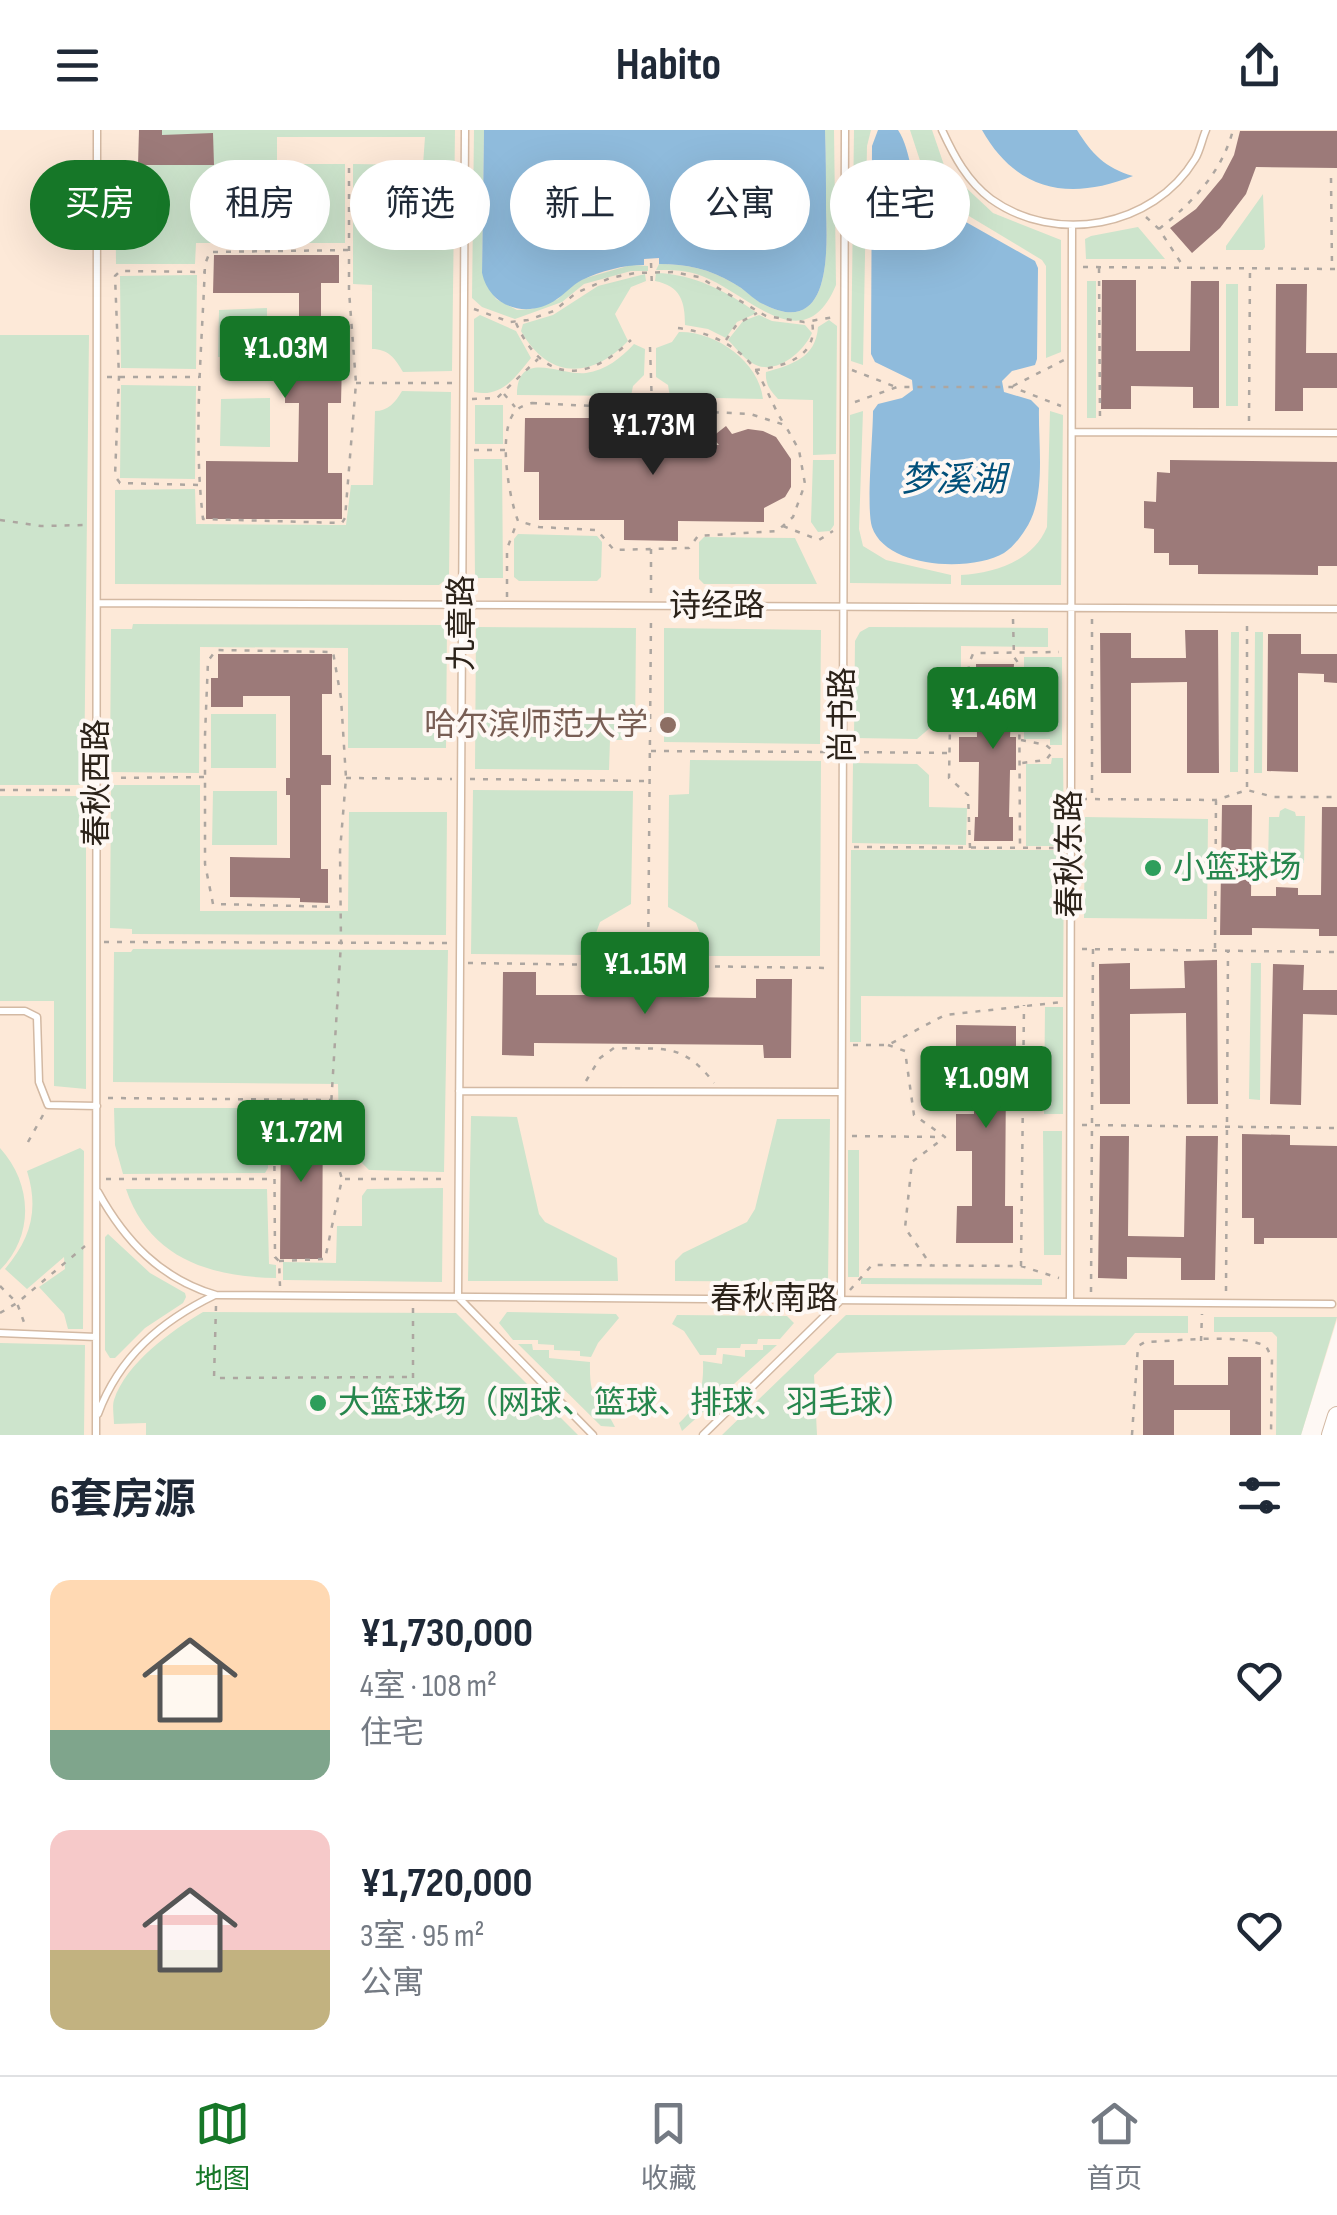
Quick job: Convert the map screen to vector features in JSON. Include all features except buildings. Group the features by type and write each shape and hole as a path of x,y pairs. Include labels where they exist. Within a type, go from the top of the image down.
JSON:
{"street":[{"path":"1331,1435 1337,1416"}],"lane":[{"name":"春秋西路","path":"96,1435 97,130"},
{"name":"九章路","path":"458,1297 465,130"},
{"name":"尚书路","path":"840,1300 844,130"},
{"path":"942,130 960,167 990,198 1029,219 1072,226 1120,219 1162,196 1195,159 1206,130"},
{"name":"春秋东路","path":"1070,1302 1072,226"},
{"path":"1072,432 1337,433"},
{"name":"诗经路","path":"97,604 1337,609"},
{"path":"0,1011 25,1011 37,1017 40,1082 48,1104 98,1102"},
{"path":"459,1091 841,1092"},
{"name":"春秋南路","path":"98,1190 116,1223 160,1270 190,1288 216,1295 1332,1304"},
{"path":"96,1420 109,1384 121,1366 166,1325 216,1295"},
{"path":"458,1297 593,1435"},
{"path":"702,1435 840,1300"},
{"path":"0,1334 96,1337"}],"path":[{"path":"1158,228 1202,189 1226,156 1233,130"},
{"path":"348,250 210,252 205,272 201,377 198,485 202,519 342,523 345,518 356,383 348,250 349,167"},
{"path":"1072,267 1335,269 1331,178"},
{"path":"1137,210 1158,228 1183,267"},
{"path":"650,263 652,287"},
{"path":"1099,267 1100,432"},
{"path":"1249,433 1250,268"},
{"path":"198,485 120,483 115,476 119,377 115,276 120,272 205,272"},
{"path":"464,305 515,322 554,310 576,293 610,278 673,272 699,277 759,312 781,320 844,316"},
{"path":"726,342 737,324 759,312"},
{"path":"754,370 781,365 805,352 812,344 812,320"},
{"path":"515,322 538,358 573,371 596,368 632,340"},
{"path":"518,521 598,530 614,550 688,548 698,536 777,532 793,518 805,484 798,450 754,370 726,342 678,328"},
{"path":"650,347 652,437"},
{"path":"1012,387 1072,355"},
{"path":"463,399 497,398 538,358"},
{"path":"844,368 897,387 1012,387 1072,410"},
{"path":"97,377 201,377"},
{"path":"356,383 463,383"},
{"path":"844,406 897,387"},
{"path":"503,393 517,410"},
{"path":"507,605 507,549 518,521 509,498 507,450 510,417 517,410 532,403 750,414 785,426"},
{"path":"463,450 507,450"},
{"path":"0,520 41,526 97,525"},
{"path":"782,526 819,540 843,526"},
{"path":"648,966 651,548"},
{"path":"1012,608 1014,651 1019,664 1020,847"},
{"path":"1092,608 1092,798"},
{"path":"1247,608 1247,790"},
{"path":"279,1261 325,1259 342,1179 334,1153 331,1100 346,778 341,698 332,652 216,650 208,661 205,864 213,904 338,907"},
{"path":"970,848 968,795 949,778 948,753 950,726 966,718 968,663 973,654 1071,652"},
{"path":"1020,739 1046,744 1053,751 1046,760 1026,760 1020,764"},
{"path":"650,751 948,753"},
{"path":"97,778 207,778"},
{"path":"346,778 649,781"},
{"path":"0,790 98,790"},
{"path":"1070,798 1216,800 1247,790 1274,797 1337,798"},
{"path":"1215,950 1216,800"},
{"path":"842,846 1070,848"},
{"path":"98,942 460,943"},
{"path":"1070,948 1337,952"},
{"path":"1091,1302 1094,949"},
{"path":"1226,1303 1228,950"},
{"path":"460,963 842,968"},
{"path":"888,1046 945,1015 1070,1001"},
{"path":"1021,1266 1024,1005"},
{"path":"841,1045 888,1046 905,1051 914,1114 945,1138"},
{"path":"579,1092 600,1058 614,1048 679,1051 698,1062 720,1092"},
{"path":"274,1100 275,1257 279,1261 280,1295"},
{"path":"98,1102 331,1100"},
{"path":"28,1142 48,1104"},
{"path":"1070,1124 1337,1128"},
{"path":"840,1135 945,1138"},
{"path":"930,1265 906,1228 912,1162 945,1138"},
{"path":"342,1179 459,1179"},
{"path":"98,1180 274,1180"},
{"path":"0,1313 97,1236"},
{"path":"840,1300 872,1265 1021,1266 1070,1282"},
{"path":"0,1286 17,1303 28,1336"},
{"path":"216,1295 214,1378 413,1380 413,1296"},
{"path":"1201,1341 1203,1302"},
{"path":"1132,1435 1138,1346 1146,1342 1201,1341 1257,1342 1266,1346 1272,1358 1271,1435"},
{"path":"261,1378 262,1368"}],"shaded area":[{"name":"哈尔滨师范大学","path":"0,130 1337,130 1337,1320 1301,1435 0,1435"}],"green space":[{"path":"162,130 455,130 455,160 423,160 425,137 277,137 277,160 190,160 190,250 196,250 195,264 116,264 116,250 170,250 170,160 162,160"},
{"path":"474,130 484,130 484,160 474,160"},
{"path":"825,130 834,130 830,250 836,250 836,285 823,307 808,318 792,320 774,316 702,276 656,270 659,264 698,268 737,285 765,305 787,312 803,310 814,299 821,283 826,224"},
{"path":"854,130 871,130 867,160 854,160"},
{"path":"910,130 932,130 942,160 920,160"},
{"path":"330,164 345,164 345,243 330,243"},
{"path":"970,191 993,213 1061,240 1061,352 1046,358 1046,266 970,217"},
{"path":"1263,194 1265,247 1226,250 1226,246"},
{"path":"1138,227 1165,259 1086,259 1085,239"},
{"path":"353,250 454,250 452,371 403,372 390,355 372,349 372,285 353,284"},
{"path":"473,250 482,250 482,273 496,299 517,310 558,299 571,285 586,278 631,265 648,266 648,271 631,271 584,284 562,302 515,319 482,307 472,298"},
{"path":"852,250 865,250 863,365 851,361"},
{"path":"656,273 709,285 757,313 737,322 726,338 708,329 685,325 680,296 671,287 655,281"},
{"path":"645,274 646,281 631,287 615,314 628,341 599,363 571,369 557,366 532,347 521,331 523,324 553,315 598,286"},
{"path":"197,275 196,369 121,368 120,276"},
{"path":"1087,281 1096,281 1096,418 1087,418"},
{"path":"1226,284 1238,284 1238,406 1226,406"},
{"path":"267,308 267,358 218,357 219,310"},
{"path":"480,315 516,331 531,358 507,385 484,393 474,392 474,319"},
{"path":"759,315 772,321 805,325 812,333 787,361 761,367 745,358 728,340 743,321"},
{"path":"829,320 837,326 836,454 813,455 813,400 778,399 769,387 766,372 801,358 813,346 818,327"},
{"path":"679,332 707,337 733,351 753,372 763,399 670,397 668,385 656,377 656,348 672,342"},
{"path":"0,335 89,335 84,785 0,785"},
{"path":"634,344 645,349 644,375 633,386 631,396 517,395 524,372 532,368 586,373 613,363"},
{"path":"121,385 196,386 195,479 120,478"},
{"path":"402,391 451,392 449,577 439,585 115,584 115,490 195,489 196,524 346,525 351,485 373,485 375,411 391,406"},
{"path":"270,398 270,447 220,446 221,399"},
{"path":"475,405 503,405 503,444 475,444"},
{"path":"863,411 859,529 863,546 886,560 951,575 951,584 850,583 850,415"},
{"path":"1050,411 1063,415 1061,585 961,585 961,575 1012,563 1041,539 1047,527"},
{"path":"474,459 502,459 503,578 475,578"},
{"path":"813,460 834,460 834,525 830,531 818,532 811,522"},
{"path":"518,534 597,536 602,542 601,577 597,581 519,581 514,577 514,539"},
{"path":"704,537 795,538 817,584 704,584 699,579 699,542"},
{"path":"133,624 447,625 446,748 348,748 348,648 200,647 199,773 110,772 111,629 132,629"},
{"path":"476,627 636,628 635,740 610,740 609,770 475,769"},
{"path":"869,627 1048,628 1048,647 961,646 961,701 931,701 931,727 917,739 854,738 855,641"},
{"path":"664,628 821,630 820,744 664,742"},
{"path":"1231,632 1239,632 1238,772 1230,772"},
{"path":"1255,632 1263,632 1262,773 1254,773"},
{"path":"1024,657 1062,657 1062,745 1050,745 1050,739 1024,739"},
{"path":"211,714 276,714 276,768 211,768"},
{"path":"1052,758 1063,758 1064,846 1026,846 1026,764 1051,764"},
{"path":"690,760 821,761 820,956 709,956 696,923 668,907 669,795 689,794"},
{"path":"853,763 917,764 929,775 929,807 967,808 966,845 852,843"},
{"path":"111,785 200,785 200,911 348,911 349,812 447,812 446,935 132,934 132,929 110,928"},
{"path":"473,790 633,791 631,904 600,922 588,955 471,954"},
{"path":"213,791 277,791 277,845 212,845"},
{"path":"0,796 86,796 86,1089 54,1086 54,1001 0,1001"},
{"path":"1285,808 1296,816 1305,816 1304,863 1294,863 1290,873 1268,864 1269,817 1279,817"},
{"name":"小篮球场","path":"1085,817 1208,819 1207,919 1084,918"},
{"path":"851,850 1064,850 1063,997 861,996 861,1042 850,1042"},
{"path":"448,950 444,1172 369,1170 362,1163 362,1134 341,1134 339,1130 338,1084 113,1082 114,952"},
{"path":"1251,963 1261,963 1260,1100 1249,1099"},
{"path":"1045,1007 1063,1007 1063,1114 1044,1114"},
{"path":"114,1108 267,1108 268,1168 265,1173 123,1174 115,1145"},
{"path":"471,1116 517,1117 539,1214 545,1222 617,1258 618,1281 468,1281"},
{"path":"777,1119 830,1119 828,1282 675,1281 675,1261 683,1253 747,1222 755,1209"},
{"path":"1043,1131 1062,1131 1061,1255 1044,1255"},
{"path":"0,1148 18,1177 25,1209 19,1241 0,1270"},
{"path":"80,1148 84,1151 83,1329 68,1329 64,1314 39,1287 65,1269 64,1257 27,1289 5,1269 27,1235 30,1223 32,1198 27,1171"},
{"path":"848,1150 859,1150 859,1277 848,1277"},
{"path":"443,1188 442,1282 283,1280 283,1262 336,1263 337,1226 362,1226 362,1196 367,1189"},
{"path":"126,1189 267,1189 269,1264 276,1265 276,1278 228,1273 185,1259 150,1232"},
{"path":"108,1234 150,1273 186,1297 145,1328 115,1358 110,1358 105,1350"},
{"path":"861,1278 1042,1279 1042,1285 861,1284"},
{"path":"203,1312 456,1313 578,1435 146,1435 146,1423 114,1424 114,1400 128,1373 164,1338"},
{"path":"507,1312 616,1314 619,1318 591,1357 580,1356 580,1351 554,1350 554,1345 538,1344 538,1340 513,1340 499,1323"},
{"path":"677,1315 787,1316 794,1323 780,1339 758,1339 757,1344 717,1348 716,1355 700,1355 684,1331 672,1324"},
{"path":"846,1315 1188,1316 1188,1333 1135,1333 1125,1345 837,1353 814,1375 817,1435 722,1435"},
{"path":"1214,1317 1337,1317 1301,1435 1276,1435 1277,1337 1272,1332 1214,1332"},
{"path":"0,1343 85,1345 84,1435 0,1435"},
{"path":"518,1344 532,1344 533,1350 549,1350 549,1358 590,1362 594,1394 615,1427 601,1426"},
{"path":"763,1345 777,1345 682,1431 679,1423 699,1395 703,1361 722,1364 723,1354 745,1357 745,1350 763,1350"}],"water":[{"path":"484,130 825,130 826,244 821,283 814,299 803,310 787,312 761,303 716,274 688,266 659,264 659,258 644,259 644,265 620,267 589,277 546,305 512,307 493,295 482,273 482,250 490,250 490,160 484,160"},
{"name":"梦溪湖","path":"878,130 898,130 910,160 872,160"},
{"path":"982,130 1077,130 1100,159 1133,176 1088,188 1047,186 1012,167"},
{"name":"梦溪湖","path":"970,224 1035,261 1037,359 1035,365 1012,371 1002,381 1004,392 1031,400 1039,408 1039,487 1032,517 1004,553 972,563 931,563 911,559 880,541 870,518 873,411 878,404 902,398 913,390 912,380 875,362 871,354 872,250 970,250"}],"place":[{"name":"哈尔滨师范大学","path":"668,725"},
{"name":"小篮球场","path":"1153,868"},
{"name":"大篮球场（网球、篮球、排球、羽毛球）","path":"318,1403"}]}
